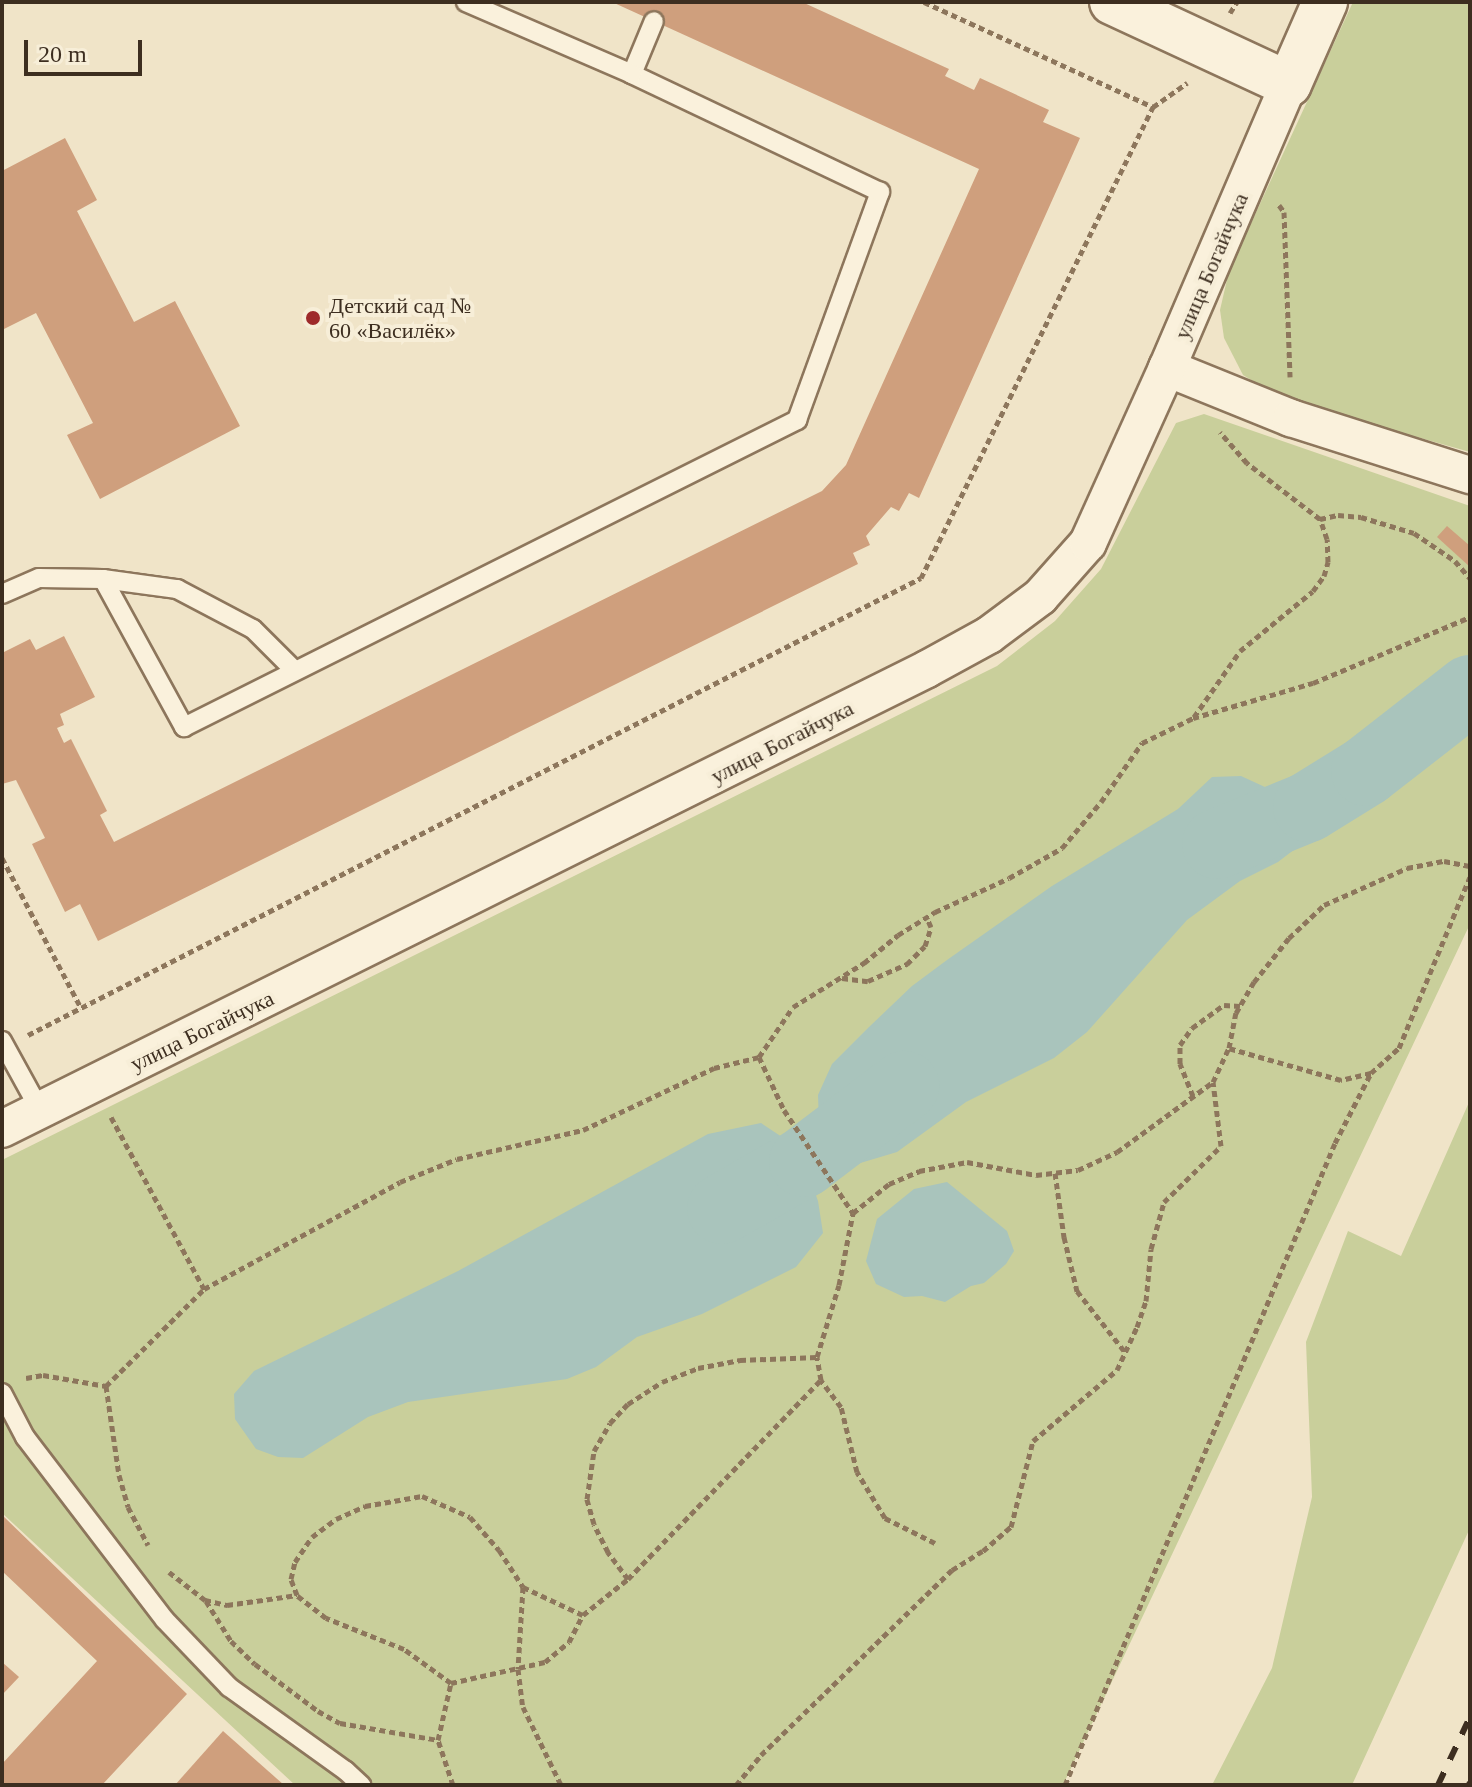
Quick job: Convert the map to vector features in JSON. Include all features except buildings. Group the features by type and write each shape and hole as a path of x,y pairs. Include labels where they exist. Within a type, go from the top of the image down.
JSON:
{"street":[{"path":"1112,2 1289,84 1325,2"},
{"name":"улица Богайчука","path":"2,1129 913,677 989,635 1040,597 1088,543 1289,84"},
{"path":"1167,368 1291,418 1470,475"}],"lane":[{"path":"103,579 184,727 797,420 880,192 632,74 466,2"},
{"path":"632,74 654,21"},
{"path":"2,594 39,578 103,579 177,589 253,629 295,671"},
{"path":"3,1043 40,1110"},
{"path":"2,1393 25,1437 165,1620 229,1687 361,1785"}],"path":[{"path":"3,1043 81,1008 921,578 1153,107 924,2"},
{"path":"1252,168 1284,212 1291,418"},
{"path":"1193,718 1240,651 1313,591 1324,576 1327,539 1320,519 1247,463 1220,432 1211,386"},
{"path":"1320,519 1338,515 1361,517 1414,533 1455,561 1470,578"},
{"path":"106,1386 204,1289 400,1182 457,1159 583,1130 714,1068 759,1057 793,1007 927,918 1062,848 1101,802 1142,743 1193,718 1313,683 1470,617"},
{"path":"2,858 81,1008"},
{"path":"935,1543 885,1518 857,1472 841,1407 821,1380 817,1357 839,1285 853,1213 889,1184 919,1171 967,1162 1036,1175 1078,1170 1117,1152 1213,1082 1229,1048 1240,1006 1254,982 1289,938 1324,905 1407,868 1444,861 1470,866"},
{"path":"1065,1785 1335,1143 1371,1073 1399,1048 1470,877"},
{"path":"841,978 868,981 907,964 925,946 931,927 927,918"},
{"path":"1193,1096 1180,1064 1180,1045 1192,1028 1224,1005 1240,1006"},
{"path":"1229,1048 1341,1080 1371,1073"},
{"path":"759,1057 784,1110 853,1213"},
{"path":"736,1785 761,1755 952,1570 983,1551 1011,1527 1033,1441 1117,1370 1146,1301 1151,1249 1164,1202 1221,1146 1213,1082"},
{"path":"106,1107 204,1289"},
{"path":"1055,1173 1064,1237 1077,1291 1125,1352"},
{"path":"628,1579 608,1552 594,1524 587,1499 594,1451 610,1423 628,1404 662,1382 698,1368 740,1360 817,1357"},
{"path":"22,1379 43,1375 106,1386"},
{"path":"583,1615 523,1587 499,1550 470,1517 422,1496 365,1506 336,1519 312,1537 295,1562 291,1579 297,1595 326,1618 404,1649 451,1683 545,1662 569,1642 583,1615 628,1579 821,1380"},
{"path":"106,1386 119,1475 128,1507 149,1548"},
{"path":"164,1566 205,1600 231,1641 247,1657 318,1711 340,1723 438,1740"},
{"path":"523,1587 518,1669 523,1707 561,1785"},
{"path":"205,1600 227,1605 297,1595"},
{"path":"451,1683 438,1740 453,1785"}],"green space":[{"path":"1353,2 1470,2 1470,452 1282,399 1243,375 1224,338 1220,310 1229,271"},
{"path":"1204,414 1470,506 1470,924 1063,1785 295,1785 2,1513 2,1160 997,666 1055,621 1101,569 1176,423"},
{"path":"1470,1100 1470,1528 1352,1785 1212,1785 1272,1668 1312,1497 1306,1342 1348,1231 1401,1256"}],"water":[{"path":"1241,776 1308,807 1311,825 1308,839 1278,862 1240,881 1187,920 1087,1032 1054,1058 966,1102 897,1152 857,1164 840,1159 828,1145 819,1124 818,1095 832,1064 868,1028 912,986 947,960 1052,886 1178,809 1212,777"},
{"path":"761,1123 785,1139 804,1162 818,1201 823,1233 796,1267 702,1314 637,1337 596,1367 567,1379 408,1402 368,1417 303,1458 278,1457 256,1449 235,1419 234,1394 254,1371 458,1271 708,1134"},
{"path":"947,1182 1007,1231 1014,1251 1006,1264 984,1283 971,1286 945,1302 922,1296 904,1297 876,1284 866,1261 877,1219 914,1189"}],"waterway":[{"path":"1217,844 1308,807 1366,771 1470,690"},
{"path":"722,1209 804,1162 904,1086"}],"railway":[{"path":"1438,1785 1470,1717"}],"place":[{"name":"Детский сад № 60 «Василёк»","path":"313,318"}]}
